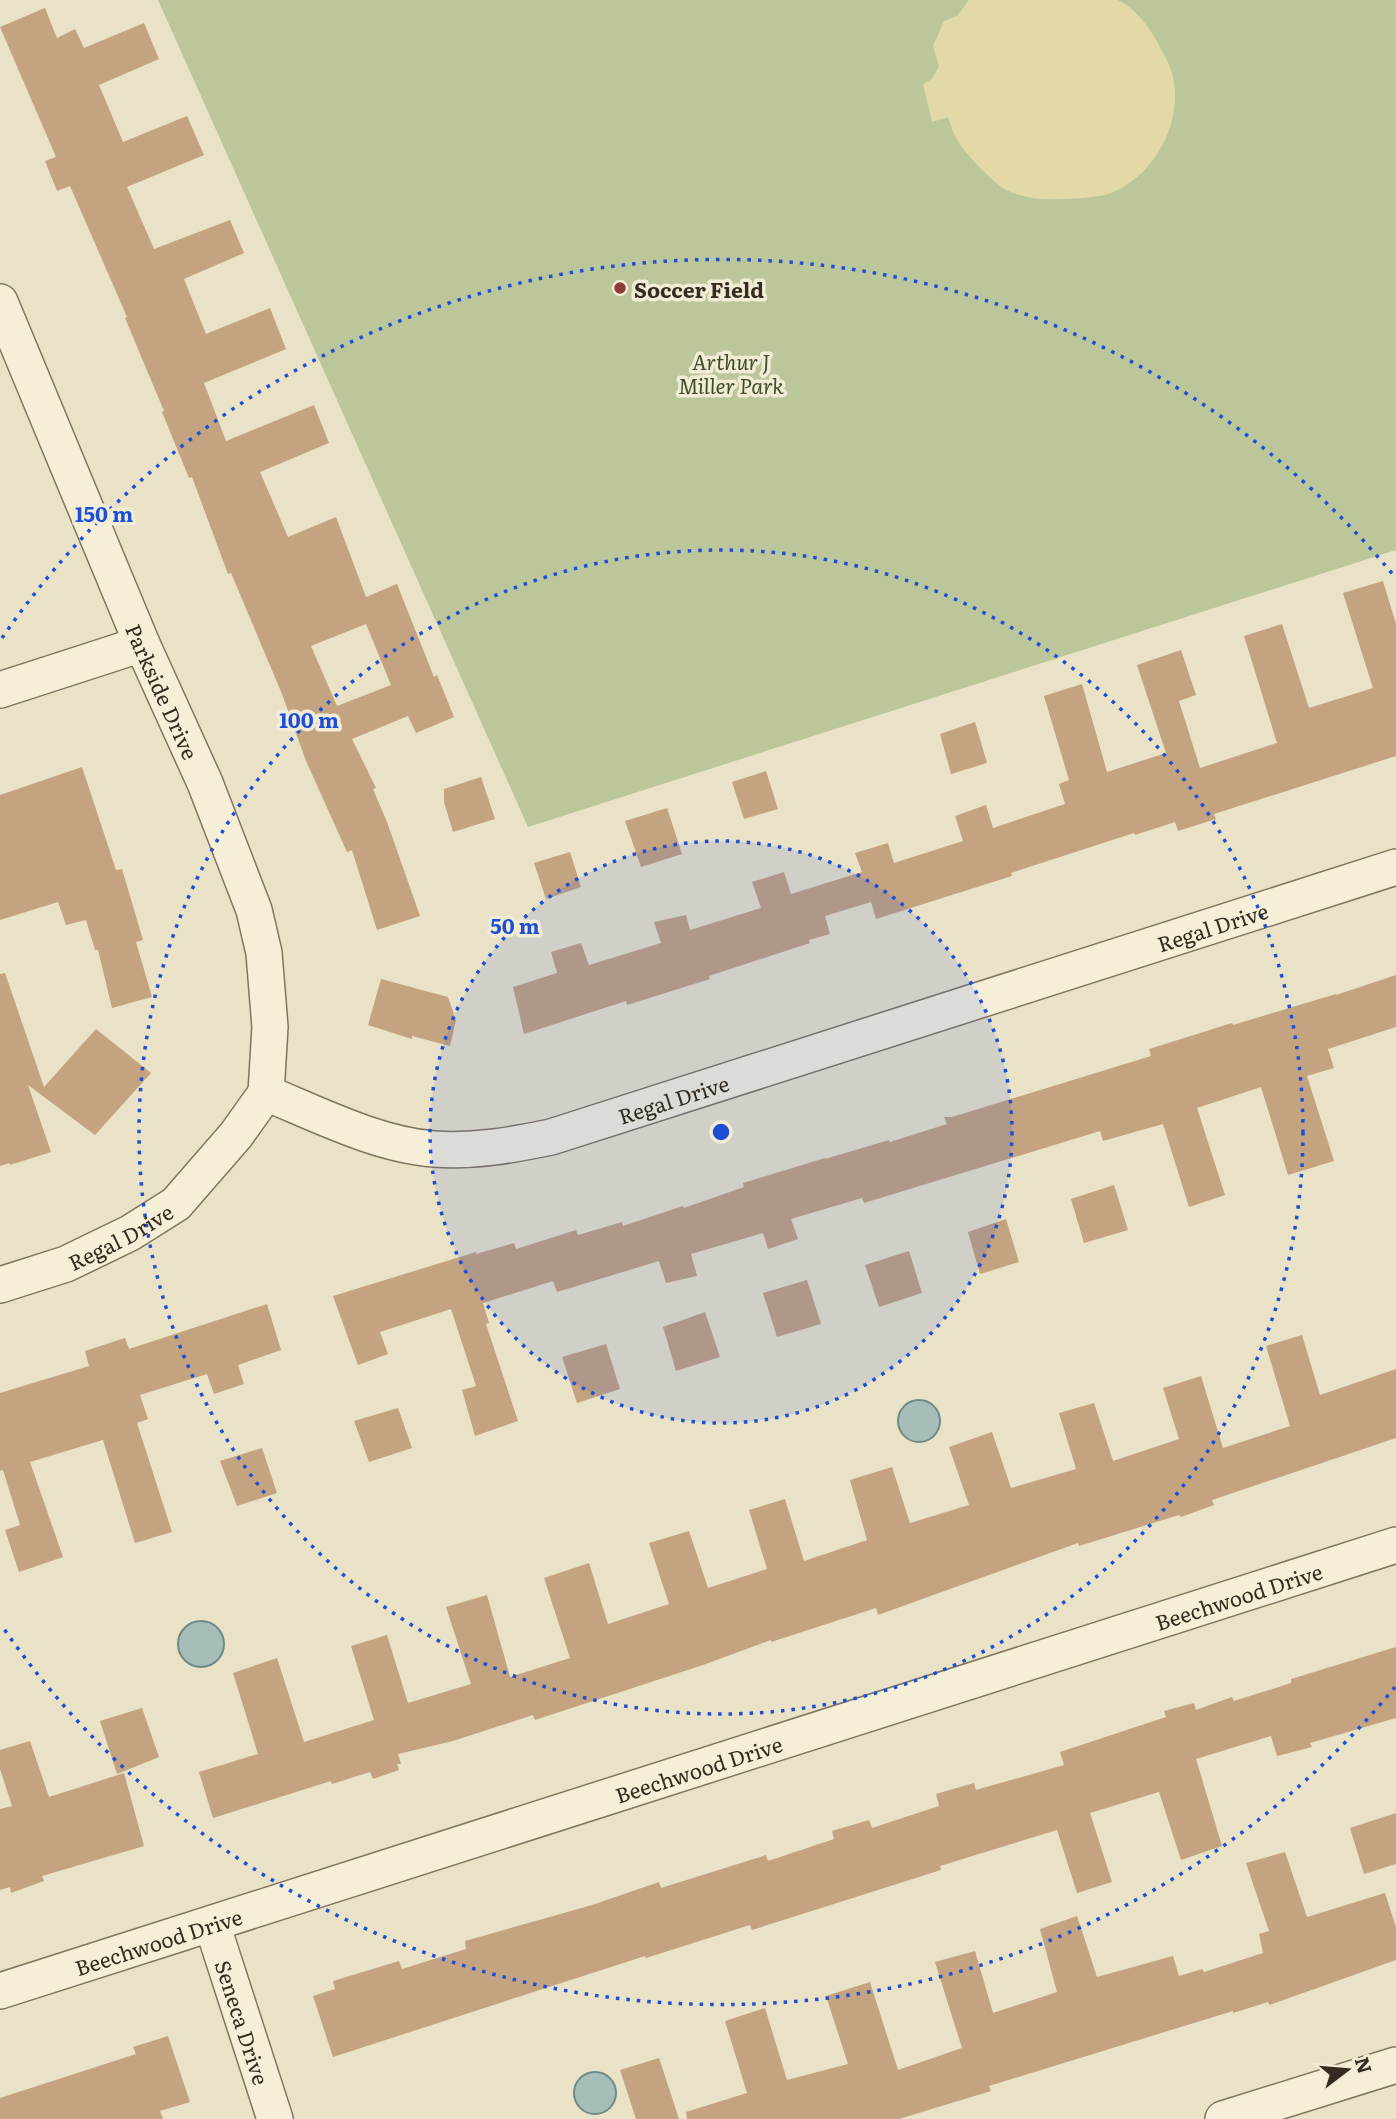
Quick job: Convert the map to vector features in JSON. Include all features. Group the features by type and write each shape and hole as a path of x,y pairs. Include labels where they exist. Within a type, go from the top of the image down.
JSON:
{"street":[{"name":"Parkside Drive","path":"0,302 142,644 205,783 254,910 264,953 270,1027 266,1093"},
{"path":"0,690 142,644"},
{"name":"Regal Drive","path":"0,1285 66,1264 130,1233 176,1204 236,1135 266,1093 349,1127 389,1140 433,1149 496,1148 551,1137 1396,867"},
{"name":"Beechwood Drive","path":"0,1991 1396,1545"},
{"name":"Seneca Drive","path":"212,1924 275,2119"},
{"path":"1223,2119 1396,2065"}],"green space":[{"name":"Arthur J Miller Park","path":"158,0 1396,0 1396,550 528,827"}],"sand":[{"path":"969,0 1118,0 1144,22 1169,66 1175,87 1174,107 1166,138 1138,177 1111,193 1093,197 1042,199 1020,195 1001,187 973,160 961,146 948,117 932,122 923,84 932,79 939,66 933,46 944,21 957,16"}],"water":[{"path":"919,1400 934,1406 940,1421 934,1436 919,1442 904,1436 898,1421 904,1406"},
{"path":"201,1621 217,1628 224,1644 217,1660 201,1667 185,1660 178,1644 185,1628"},
{"path":"595,2072 610,2078 616,2093 610,2108 595,2114 580,2108 574,2093 580,2078"}],"building":[{"path":"45,8 57,38 75,29 84,48 144,23 159,59 99,85 123,142 187,116 204,155 127,187 154,249 230,220 244,253 184,279 206,334 270,308 286,349 204,383 226,441 314,405 329,443 260,472 288,537 336,517 366,597 397,584 434,677 437,675 454,717 416,733 408,716 352,739 376,788 373,789 420,916 377,930 352,850 347,852 306,761 282,694 231,573 228,574 192,477 189,478 162,412 164,411 125,318 127,317 70,186 57,191 45,161 56,157 0,27","holes":["366,624 391,685 337,706 311,646"]},
{"path":"1383,581 1396,624 1396,756 1214,814 1216,819 1178,831 1175,822 1135,835 1134,833 1011,873 1012,876 876,919 871,902 825,916 830,934 809,940 810,943 709,976 710,979 627,1005 626,1001 524,1034 513,987 557,973 551,952 581,943 589,965 661,943 654,922 686,915 690,930 761,908 752,882 784,872 791,894 862,872 855,853 888,843 894,863 963,841 955,816 986,805 993,828 1065,804 1059,784 1069,780 1044,696 1082,684 1107,772 1166,753 1137,665 1181,650 1196,695 1179,701 1200,768 1277,743 1244,636 1282,624 1309,708 1373,688 1343,593"},
{"path":"975,722 987,763 951,774 940,734"},
{"path":"82,767 116,870 122,869 143,940 136,942 152,997 112,1008 98,950 95,950 86,920 66,925 58,902 0,920 0,795"},
{"path":"766,771 778,809 744,819 732,782"},
{"path":"481,777 495,819 453,832 444,802 444,789"},
{"path":"667,808 682,854 641,867 625,821"},
{"path":"570,852 581,887 546,899 534,863"},
{"path":"5,973 44,1087 96,1029 151,1073 95,1135 28,1085 51,1152 0,1166 0,974"},
{"path":"1396,975 1396,1027 1328,1049 1334,1068 1307,1076 1334,1161 1288,1175 1261,1087 1197,1108 1225,1195 1189,1207 1163,1124 1103,1141 1100,1131 864,1203 862,1198 791,1219 798,1239 768,1249 763,1233 691,1254 697,1276 666,1283 659,1261 557,1292 553,1281 483,1303 489,1323 486,1324 518,1421 475,1436 462,1390 476,1386 451,1309 380,1332 388,1354 358,1365 333,1296 476,1252 514,1243 516,1249 576,1230 578,1235 622,1222 623,1226 683,1206 684,1208 744,1187 743,1183 947,1124 944,1117 952,1117 1151,1056 1149,1049"},
{"path":"381,979 448,997 456,1020 450,1046 412,1036 412,1039 368,1025"},
{"path":"1114,1185 1128,1230 1084,1243 1071,1199"},
{"path":"1006,1219 1019,1262 980,1274 968,1232"},
{"path":"909,1251 922,1293 879,1307 865,1265"},
{"path":"807,1280 821,1324 777,1337 763,1293"},
{"path":"267,1304 281,1350 238,1365 244,1384 214,1394 207,1374 140,1395 148,1419 137,1423 172,1532 135,1543 103,1440 30,1462 63,1557 19,1572 5,1530 20,1525 3,1470 0,1471 0,1393 89,1366 85,1351 125,1338 129,1349"},
{"path":"705,1312 720,1357 676,1371 663,1327"},
{"path":"1302,1335 1320,1395 1396,1369 1396,1438 1212,1500 1214,1505 1181,1517 1179,1515 1079,1546 1078,1543 878,1615 876,1608 771,1640 535,1720 533,1715 453,1741 398,1754 401,1764 397,1764 399,1770 373,1779 370,1772 332,1784 331,1781 213,1818 199,1772 258,1754 233,1673 277,1658 304,1742 374,1720 351,1646 387,1635 408,1703 471,1684 446,1607 487,1595 510,1677 570,1658 544,1578 589,1563 608,1624 669,1604 649,1543 689,1531 708,1588 767,1569 749,1510 785,1499 804,1561 867,1540 850,1480 892,1467 910,1523 969,1505 949,1447 992,1432 1011,1488 1076,1469 1059,1413 1094,1403 1113,1461 1179,1439 1163,1388 1201,1376 1223,1448 1290,1426 1266,1346"},
{"path":"606,1344 620,1389 577,1403 562,1357"},
{"path":"398,1408 412,1448 369,1462 354,1421"},
{"path":"262,1448 277,1493 237,1506 220,1461"},
{"path":"1396,1647 1396,1718 1310,1743 1312,1747 1277,1756 1271,1736 1196,1759 1222,1846 1181,1860 1159,1792 1090,1813 1112,1882 1077,1893 1057,1830 940,1866 941,1870 752,1930 750,1925 646,1958 645,1956 333,2057 313,1996 335,1989 333,1981 399,1961 402,1969 466,1949 465,1941 592,1905 659,1882 661,1888 766,1855 768,1861 834,1839 832,1831 869,1820 872,1828 939,1806 936,1794 974,1783 976,1790 1064,1765 1060,1752 1166,1717 1164,1711 1194,1703 1196,1710 1232,1697 1234,1701 1291,1683 1291,1679"},
{"path":"142,1708 159,1757 117,1774 100,1721"},
{"path":"30,1741 49,1797 124,1773 144,1846 42,1876 44,1881 11,1893 10,1887 0,1890 0,1809 12,1806 0,1769 0,1750"},
{"path":"1396,1813 1396,1864 1364,1874 1350,1828"},
{"path":"1285,1852 1307,1917 1385,1893 1396,1927 1396,1960 1269,2005 1268,2002 1233,2011 989,2086 991,2091 899,2119 687,2119 686,2112 747,2093 725,2021 765,2008 787,2080 848,2064 826,1996 870,1982 898,2070 962,2048 935,1962 975,1951 993,2013 1057,1992 1040,1929 1077,1916 1097,1977 1173,1956 1179,1976 1202,1969 1204,1972 1263,1953 1259,1934 1269,1931 1246,1863"},
{"path":"168,2036 190,2102 160,2111 163,2119 0,2119 0,2098 136,2054 133,2047"},
{"path":"659,2058 679,2119 636,2119 620,2070"}],"place":[{"name":"Soccer Field","path":"620,288"}]}
